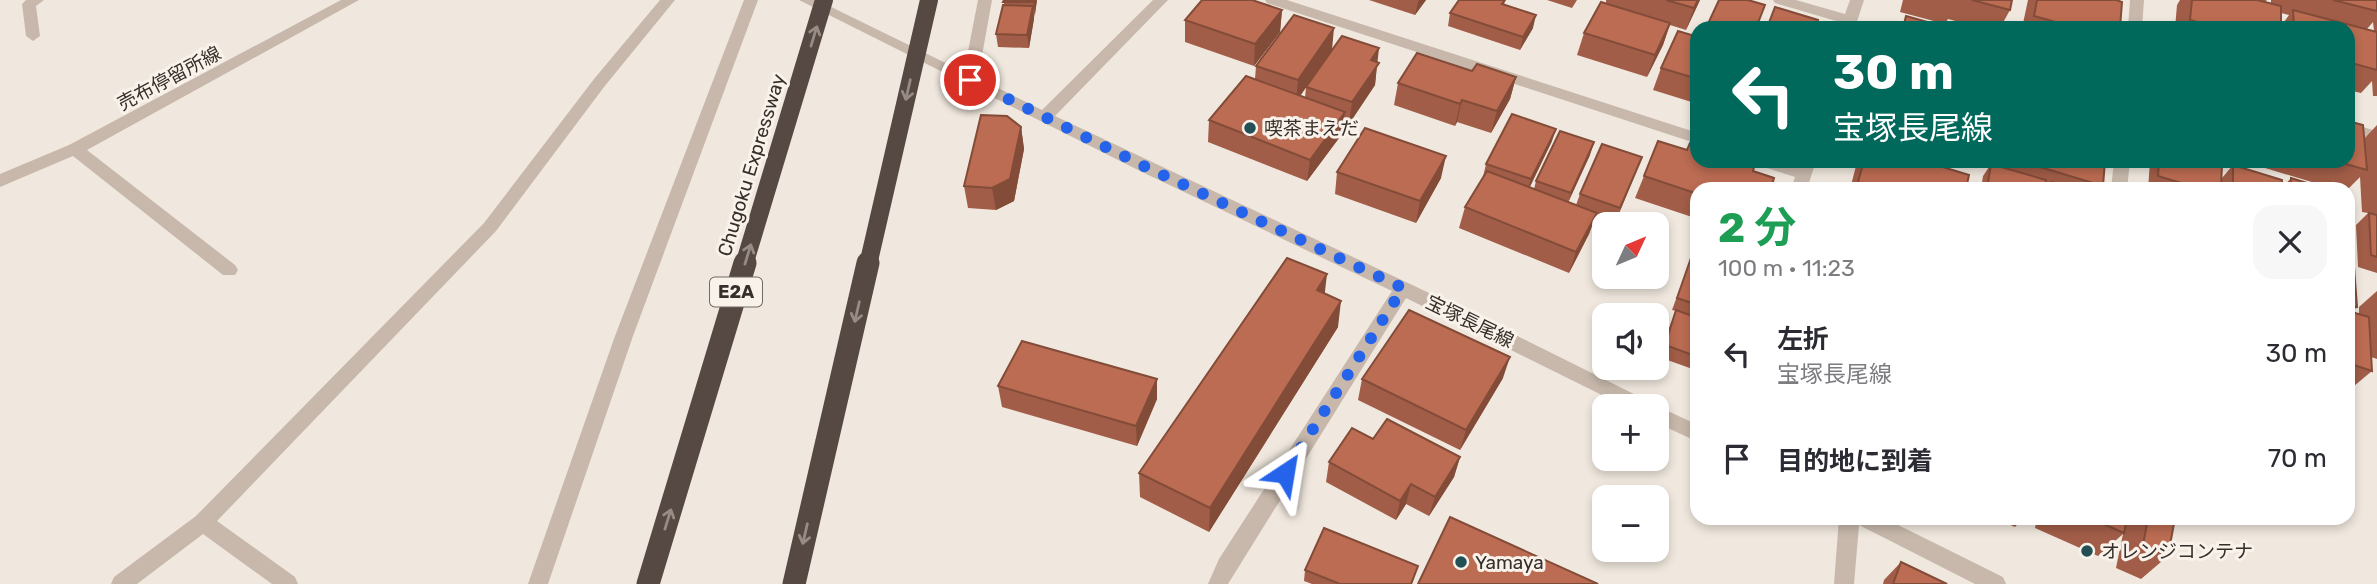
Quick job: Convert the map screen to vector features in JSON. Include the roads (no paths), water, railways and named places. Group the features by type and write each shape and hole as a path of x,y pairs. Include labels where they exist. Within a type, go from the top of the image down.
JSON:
{"highway":[{"name":"Chugoku Expressway","path":"648,584 824,0"},
{"path":"794,584 929,0"}],"street":[{"path":"33,36 29,4 37,0"},
{"name":"売布停留所線","path":"0,181 75,149 352,0"},
{"path":"121,584 203,522 490,227 599,83 668,0"},
{"path":"538,584 624,336 751,0"},
{"name":"宝塚長尾線","path":"806,0 1617,394"},
{"path":"970,80 985,0"},
{"path":"1044,117 1161,0"},
{"path":"1272,0 1690,136"},
{"path":"1780,0 1840,21"},
{"path":"1850,21 1857,0"},
{"path":"2136,21 2137,0"},
{"path":"2355,130 2377,136"},
{"path":"75,149 229,270"},
{"path":"1784,168 1804,175"},
{"path":"1218,584 1226,566 1403,288"},
{"path":"1669,420 1690,431"},
{"path":"203,522 288,584"},
{"path":"1844,584 1848,525"},
{"path":"1878,525 1996,584"}],"place":[{"name":"喫茶まえだ","path":"1250,128"},
{"name":"オレンジコンテナ","path":"2087,551"},
{"name":"Yamaya","path":"1461,562"}]}
